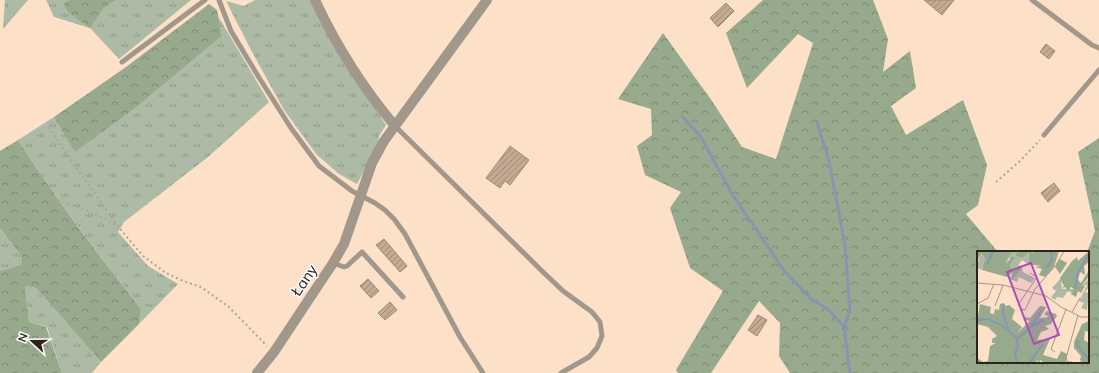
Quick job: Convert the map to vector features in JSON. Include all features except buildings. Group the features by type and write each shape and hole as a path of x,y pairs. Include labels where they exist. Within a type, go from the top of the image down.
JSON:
{"street":[{"path":"315,0 362,84 395,126"},
{"name":"Łany","path":"257,373 274,352 334,263 344,244 372,163 384,141 487,0"}],"lane":[{"path":"122,62 205,0"},
{"path":"219,0 232,31 291,128 319,166 352,191 385,210 405,234 460,337 483,373"},
{"path":"1032,0 1092,45 1099,48"},
{"path":"1044,135 1099,70"},
{"path":"395,126 542,272 563,291 592,312 600,322 602,336 597,348 589,357 561,373"},
{"path":"334,263 344,267 347,266 362,252 403,297"}],"path":[{"path":"48,127 82,177 119,227 143,256 166,272 183,281 201,287 230,307 274,352"},
{"path":"996,182 1020,161 1044,135"},
{"path":"0,185 20,192 69,204 88,211 119,227"}],"green space":[{"path":"5,0 28,0 3,29"},
{"path":"46,0 69,0 63,4 90,27 103,9 116,0 191,0 119,59 90,28 54,17"},
{"path":"69,0 116,0 103,9 90,28 68,12 63,4"},
{"path":"255,0 311,0 354,75 386,125 379,136 378,145 357,184 339,174 317,155 284,110 226,1 244,6"},
{"path":"763,0 873,0 888,39 883,72 910,51 916,88 891,106 906,135 963,100 987,165 978,205 966,214 997,251 977,251 977,363 1089,363 1089,251 1087,251 1095,231 1078,152 1099,138 1099,373 790,373 779,356 780,323 759,301 711,373 678,373 676,370 723,291 690,268 670,208 681,192 645,175 637,146 652,135 651,109 618,99 663,33 712,101 742,147 776,159 813,43 798,34 747,88 726,33"},
{"path":"209,4 217,10 222,36 133,110 75,152 54,117 126,67"},
{"path":"218,16 269,102 208,157 124,222 118,232 148,266 178,284 139,324 141,309 62,205 18,140 54,117 76,151 133,110 222,36"},
{"path":"18,140 47,184 141,309 139,324 101,362 36,288 25,286 29,322 46,327 62,373 0,373 0,271 21,265 22,257 0,228 0,151"},
{"path":"0,228 22,257 22,265 0,271"},
{"path":"25,286 36,288 101,362 92,373 62,373 47,327 29,322"}],"waterway":[{"path":"682,116 701,137 732,194 785,272 811,299 829,310 844,327 850,373"},
{"path":"817,122 829,161 845,245 850,311 844,327"}]}
